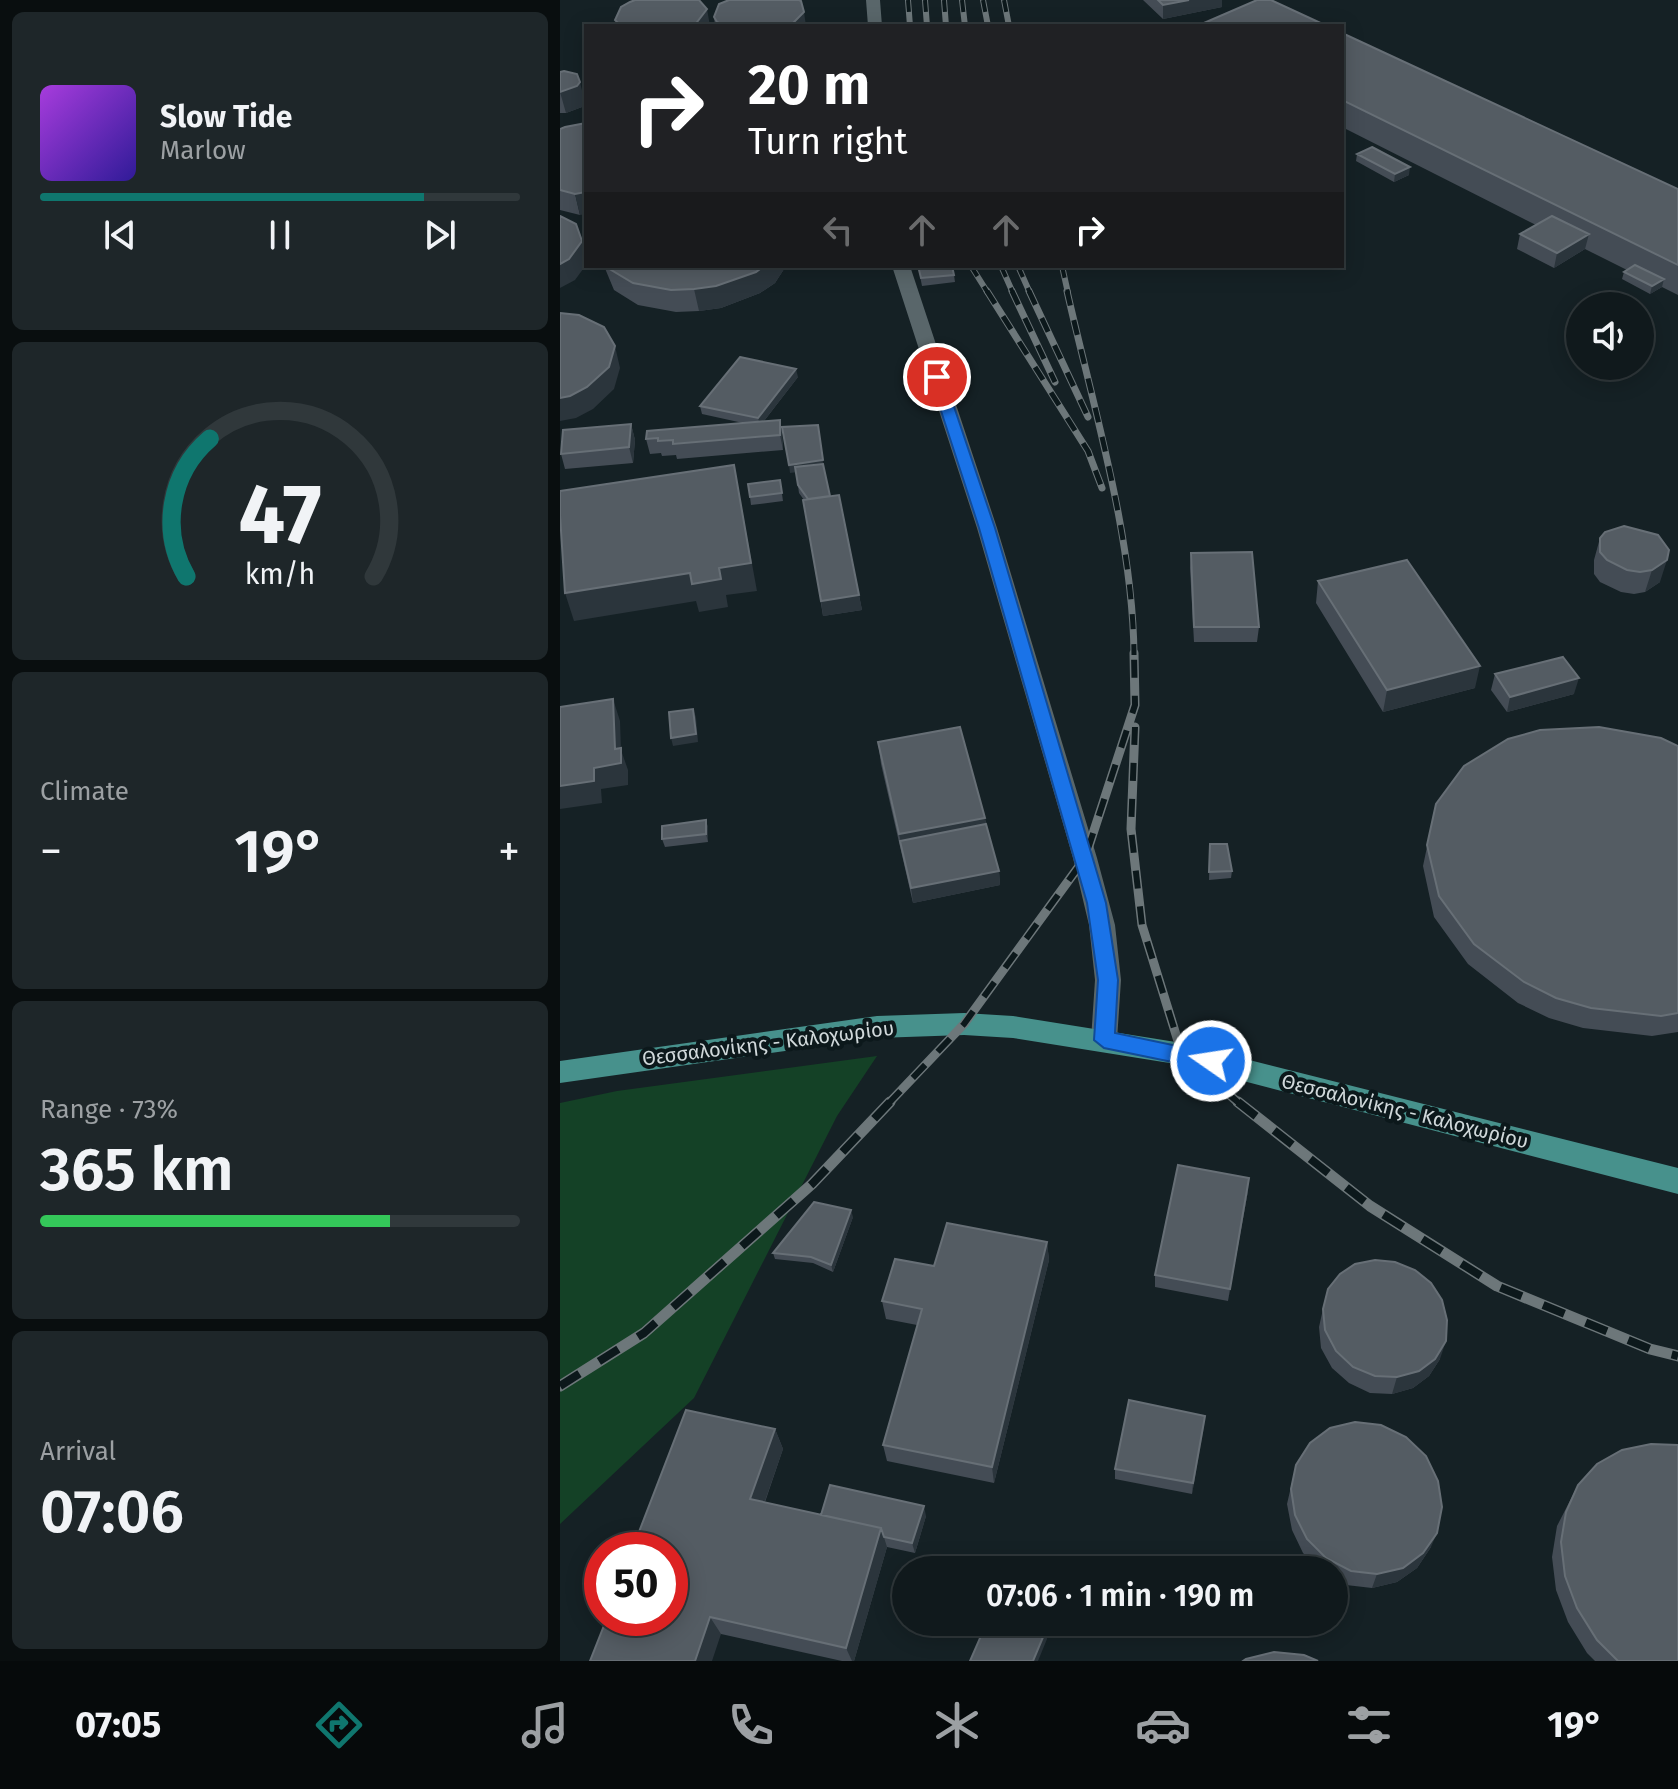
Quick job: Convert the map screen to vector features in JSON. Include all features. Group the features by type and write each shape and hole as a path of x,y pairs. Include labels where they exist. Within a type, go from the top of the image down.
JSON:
{"main road":[{"name":"Θεσσαλονίκης - Καλοχωρίου","path":"560,1072 877,1027 964,1024 1104,1040 1182,1054 1678,1181"}],"street":[{"path":"873,0 875,24"},
{"path":"902,268 987,528 1085,858 1102,925 1108,980 1104,1040"}],"green space":[{"path":"877,1056 837,1116 694,1398 560,1524 560,1103 617,1091"}],"building":[{"path":"635,0 699,0 707,9 696,24 619,24 615,20 621,7"},
{"path":"729,0 799,0 804,12 789,24 721,24 714,17 719,4"},
{"path":"1158,0 1189,0 1163,5"},
{"path":"1257,0 1271,0 1323,24 1202,24"},
{"path":"1344,34 1678,189 1678,265 1344,101"},
{"path":"560,72 577,74 580,82 560,92"},
{"path":"584,123 584,192 575,194 560,190 560,129"},
{"path":"1372,147 1410,167 1395,174 1357,154"},
{"path":"560,216 576,224 582,241 569,259 560,264"},
{"path":"1552,216 1589,234 1557,253 1520,234"},
{"path":"1635,265 1664,279 1652,286 1624,272"},
{"path":"608,268 761,268 716,286 694,289 671,290 633,283"},
{"path":"918,268 952,268 954,275 921,278"},
{"path":"560,313 579,315 604,327 615,346 609,367 587,387 560,398"},
{"path":"740,357 796,369 758,418 700,406"},
{"path":"780,420 780,435 673,444 673,440 646,439 647,431"},
{"path":"631,424 629,447 561,454 563,430"},
{"path":"818,425 823,460 789,465 782,427"},
{"path":"823,464 830,496 808,499 798,485 795,467"},
{"path":"734,465 751,563 719,568 721,579 692,584 690,573 565,593 560,491"},
{"path":"780,480 782,493 750,497 748,484"},
{"path":"839,495 859,595 821,601 803,500"},
{"path":"1624,526 1658,535 1669,550 1667,560 1652,570 1640,572 1627,570 1607,560 1600,552 1600,538 1605,532"},
{"path":"1252,552 1259,627 1194,627 1191,553"},
{"path":"1407,560 1480,666 1387,690 1318,581"},
{"path":"1563,657 1579,678 1510,697 1495,674"},
{"path":"613,699 615,749 621,748 621,763 594,768 594,781 560,786 560,707"},
{"path":"693,709 696,734 671,738 669,712"},
{"path":"960,727 985,818 899,834 878,742"},
{"path":"1599,727 1661,738 1678,746 1678,1013 1661,1016 1591,1008 1556,998 1524,982 1474,944 1439,896 1427,845 1436,804 1464,766 1508,739 1540,730"},
{"path":"706,820 706,834 662,839 662,826"},
{"path":"986,824 999,871 911,888 900,841"},
{"path":"1210,844 1227,844 1232,871 1209,872"},
{"path":"1178,1165 1249,1178 1230,1289 1155,1275"},
{"path":"814,1202 851,1210 831,1265 811,1257 773,1253"},
{"path":"947,1223 1047,1242 992,1467 883,1445 922,1309 882,1301 895,1259 934,1266"},
{"path":"1375,1260 1395,1262 1415,1270 1431,1283 1442,1300 1447,1320 1446,1341 1435,1359 1419,1371 1397,1377 1375,1376 1353,1367 1336,1351 1325,1330 1323,1309 1328,1289 1340,1274 1355,1264"},
{"path":"1129,1400 1205,1416 1193,1483 1115,1469"},
{"path":"686,1410 775,1429 750,1499 881,1528 846,1648 710,1617 695,1661 590,1661 600,1636 688,1636 688,1532 639,1532"},
{"path":"1355,1422 1381,1425 1406,1437 1426,1456 1438,1481 1442,1507 1437,1533 1423,1553 1403,1568 1377,1574 1351,1571 1348,1569 1348,1556 1324,1556 1307,1539 1295,1515 1291,1489 1296,1465 1310,1443 1330,1428"},
{"path":"1651,1444 1678,1445 1678,1661 1618,1661 1597,1640 1577,1608 1565,1576 1561,1542 1566,1512 1578,1485 1597,1464 1622,1450"},
{"path":"830,1485 924,1506 912,1543 884,1537 881,1528 821,1515"},
{"path":"981,1636 1043,1636 1033,1661 970,1661"},
{"path":"1274,1652 1304,1655 1318,1661 1243,1661"}],"railway":[{"path":"908,0 910,24"},
{"path":"925,0 927,24"},
{"path":"944,0 946,24"},
{"path":"962,0 965,24"},
{"path":"983,0 988,24"},
{"path":"1004,0 1009,24"},
{"path":"972,268 988,293"},
{"path":"1002,268 1013,293"},
{"path":"1019,268 1030,293"},
{"path":"1062,268 1068,293"},
{"path":"987,291 1088,451 1102,488"},
{"path":"1012,291 1055,382"},
{"path":"1029,291 1088,417"},
{"path":"1067,291 1119,518 1132,610 1134,655"},
{"path":"888,1104 964,1024 1085,858 1135,705 1134,653"},
{"path":"1135,727 1131,829 1142,925 1182,1054 1240,1104"},
{"path":"560,1386 644,1333 812,1184 890,1102"},
{"path":"1238,1102 1370,1206 1497,1286 1650,1349 1678,1356"}],"route":[{"path":"937,377 987,528 1097,903 1108,980 1104,1040 1211,1061"}]}
